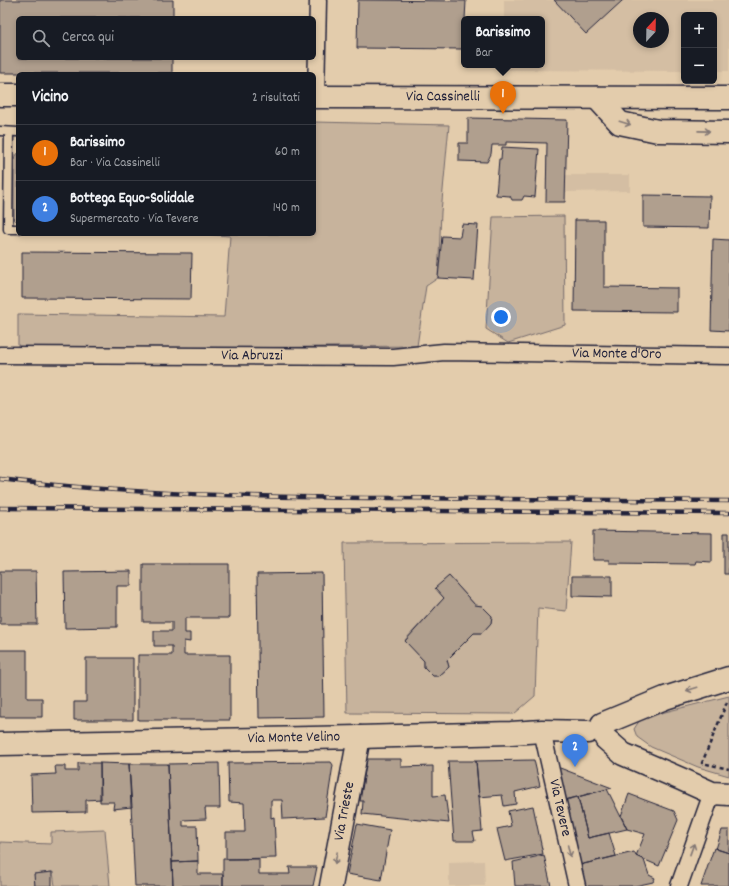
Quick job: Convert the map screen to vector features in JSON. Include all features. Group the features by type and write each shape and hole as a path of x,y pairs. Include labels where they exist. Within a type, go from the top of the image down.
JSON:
{"street":[{"path":"316,72 318,0"},
{"path":"0,95 16,95"},
{"name":"Via Cassinelli","path":"316,97 729,98"},
{"path":"597,98 620,123 658,130 729,132"},
{"path":"679,131 674,125 672,111 682,98"},
{"name":"Via Abruzzi","path":"0,355 393,357 444,352 504,353"},
{"name":"Via Monte d'Oro","path":"504,353 729,356"},
{"path":"679,886 721,793 623,754 599,732 665,698 729,678"},
{"name":"Via Monte Velino","path":"0,744 359,737 542,731 599,732"},
{"name":"Via Tevere","path":"542,731 576,886"},
{"name":"Via Trieste","path":"331,886 359,737"}],"lane":[{"path":"16,132 4,132 8,229 16,230"}],"path":[{"path":"729,702 726,702 702,763 729,769"}],"shaded area":[{"path":"504,0 729,0 729,71 717,71 717,12 681,12 681,71 504,70 504,68 545,68 545,16 504,16"},
{"path":"316,122 449,125 441,212 438,278 426,286 417,346 226,348 18,347 18,314 224,317 230,236 316,236"},
{"path":"16,156 16,221 14,219 14,159"},
{"path":"566,175 630,175 630,191 566,192"},
{"path":"564,216 565,325 508,343 486,329 493,217"},
{"path":"571,542 566,611 538,608 535,696 514,714 347,713 344,543","holes":["449,576 475,605 482,606 492,616 491,623 482,633 474,633 447,660 449,667 439,676 433,676 424,667 424,661 405,640 444,598 436,588"]},
{"path":"729,696 729,776 698,767 651,747 637,737 634,729 641,718"},
{"path":"105,830 110,886 55,886 53,872 35,874 35,886 0,886 0,842 51,844 51,832"},
{"path":"484,861 485,886 449,886 449,862"}],"building":[{"path":"0,0 173,0 173,16 16,16 16,60 172,60 172,72 0,73"},
{"path":"358,0 466,1 465,16 461,16 461,49 357,48"},
{"path":"554,0 623,0 586,34"},
{"path":"468,118 567,120 565,202 546,202 547,143 506,142 506,145 492,145 491,154 487,162 459,161 459,143 468,143"},
{"path":"502,147 539,149 535,197 524,196 522,200 512,200 510,196 496,195 499,159 501,159"},
{"path":"643,195 710,196 709,228 643,227"},
{"path":"575,220 604,220 604,287 677,288 677,312 574,311"},
{"path":"462,224 478,225 474,280 438,278 442,236 460,237"},
{"path":"713,239 729,240 729,331 711,330"},
{"path":"22,252 192,253 191,299 22,298"},
{"path":"593,531 712,533 712,562 696,561 695,564 609,563 609,560 593,560"},
{"path":"724,533 729,533 729,574 724,574"},
{"path":"143,564 229,564 229,618 185,618 185,633 190,633 190,642 184,641 184,655 230,655 230,720 138,720 138,655 172,655 172,646 154,646 154,631 172,631 172,622 143,622"},
{"path":"0,571 36,571 37,624 0,624"},
{"path":"131,571 131,586 117,586 117,627 65,628 64,572"},
{"path":"322,573 324,717 259,718 257,574"},
{"path":"449,576 475,605 482,606 492,616 491,623 482,633 474,633 447,660 449,667 439,676 433,676 424,667 424,661 405,641 444,598 435,588"},
{"path":"572,576 612,576 612,597 572,596"},
{"path":"0,650 27,650 27,698 42,698 42,717 0,717"},
{"path":"86,658 133,658 133,720 74,720 74,702 86,702"},
{"path":"367,759 401,759 401,767 433,766 433,796 445,795 449,823 362,814 363,801 360,801"},
{"path":"534,760 540,786 515,792 516,804 504,806 502,795 479,797 476,761"},
{"path":"448,761 476,761 482,831 473,832 475,841 454,841"},
{"path":"331,762 333,765 325,817 283,819 282,800 271,800 271,818 274,817 276,858 226,859 226,832 245,832 244,803 229,802 228,763"},
{"path":"78,763 100,763 101,799 86,800 86,812 32,813 31,775 56,774 55,766 65,766 65,771 78,771"},
{"path":"100,763 129,764 132,807 113,809 114,802 100,802"},
{"path":"219,763 220,808 205,808 206,819 183,820 183,826 197,826 198,861 172,862 168,764"},
{"path":"129,764 168,764 173,886 135,886"},
{"path":"560,768 612,788 561,801 554,772"},
{"path":"607,789 627,829 588,838 578,797"},
{"path":"629,794 674,811 678,820 659,866 636,856 645,834 627,829 621,816"},
{"path":"578,797 588,838 609,833 616,856 576,866 561,801"},
{"path":"533,806 543,854 505,861 497,829 511,826 508,811"},
{"path":"357,824 390,830 381,880 347,874"},
{"path":"722,830 729,830 729,853 716,849"},
{"path":"714,848 729,853 729,886 701,886"},
{"path":"634,852 636,856 644,860 649,875 655,878 653,882 635,886 584,886 579,865"},
{"path":"544,855 551,886 515,886 513,862"},
{"path":"223,859 259,859 259,874 290,874 289,867 317,867 313,886 223,886"},
{"path":"198,861 198,874 223,874 223,886 173,886 172,862"},
{"path":"52,872 52,886 35,886 34,874"}],"railway":[{"path":"0,479 97,489 242,496 729,501"},
{"path":"0,508 729,513"}],"place":[{"name":"Barissimo","path":"503,114"},
{"name":"Bottega Equo-Solidale","path":"575,767"}]}
